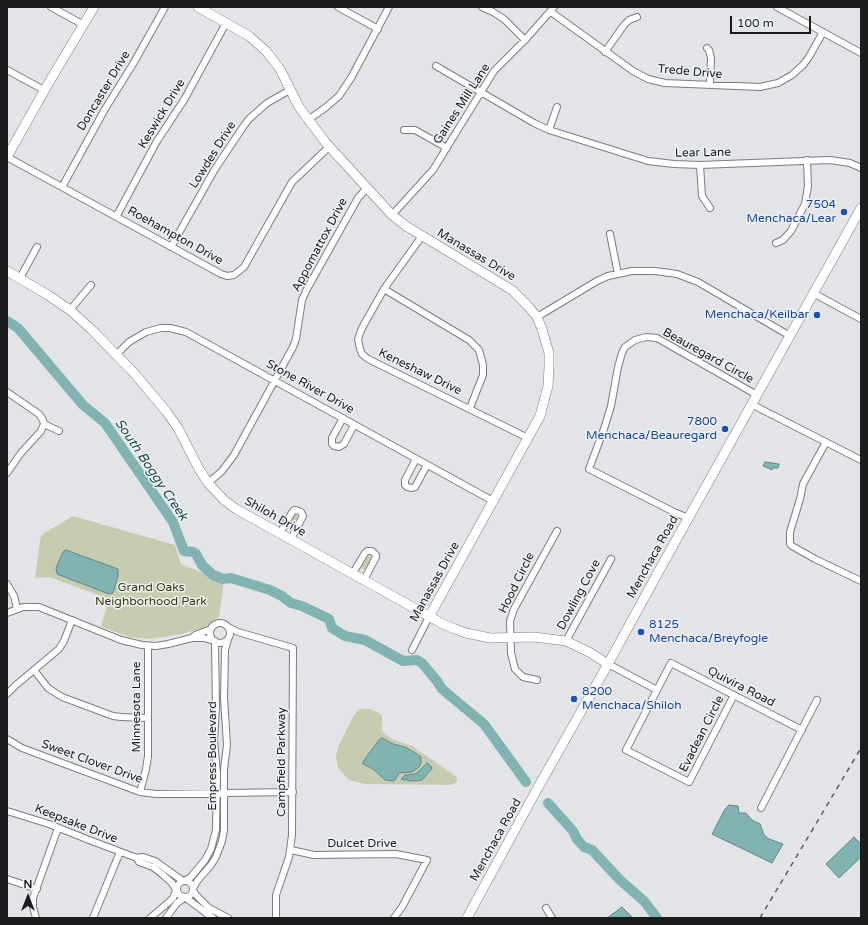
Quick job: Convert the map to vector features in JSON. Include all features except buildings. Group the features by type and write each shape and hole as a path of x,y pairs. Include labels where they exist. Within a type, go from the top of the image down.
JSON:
{"street":[{"path":"51,7 84,25"},
{"path":"7,157 44,90 94,7"},
{"name":"Doncaster Drive","path":"62,187 105,109 133,64 165,7"},
{"name":"Manassas Drive","path":"198,7 249,36 266,51 280,69 299,107 308,120 329,147 392,215 422,236 508,287 528,306 537,317 542,328 547,346 549,362 549,376 542,410 536,424 412,650"},
{"path":"338,7 378,29"},
{"path":"308,120 339,96 351,78 389,7"},
{"path":"482,7 504,19 525,40"},
{"path":"777,7 861,53"},
{"name":"Gaines Mill Lane","path":"392,215 428,177 494,71 525,40 552,9"},
{"name":"Trede Drive","path":"552,9 605,52 633,71 648,79 664,82 760,87 778,83 792,75 803,65 810,56 823,32"},
{"path":"605,52 624,25 629,20 637,17"},
{"name":"Keswick Drive","path":"116,217 158,141 184,100 226,23"},
{"path":"707,48 712,58 710,85"},
{"name":"Lear Lane","path":"436,66 525,119 550,130 648,161 674,164 700,164 837,160 850,163 861,168"},
{"path":"7,70 44,90"},
{"name":"Lowdes Drive","path":"171,247 215,169 242,127 267,103 290,90"},
{"path":"550,130 557,107"},
{"path":"404,130 415,130 447,148"},
{"name":"Roehampton Drive","path":"7,157 221,274 234,275 244,266 292,182 329,147"},
{"path":"776,244 783,240 791,231 805,204 808,186 807,160"},
{"path":"700,164 702,196 710,208"},
{"name":"Appomattox Drive","path":"208,483 222,471 234,455 293,347 296,339 302,300 306,289 358,198 367,188"},
{"name":"Menchaca Road","path":"467,918 536,791 861,208"},
{"path":"610,234 618,274"},
{"name":"Keneshaw Drive","path":"422,236 384,289 360,334 359,344 362,354 368,359 470,408 528,438"},
{"path":"20,278 37,247"},
{"name":"Shiloh Drive","path":"7,271 70,310 92,330 140,379 166,411 182,436 208,483 229,504 443,624 466,633 490,638 534,637 566,642 584,649 608,664"},
{"path":"537,317 597,281 632,271 655,271 677,274 705,285 790,336"},
{"path":"70,310 91,285"},
{"path":"384,289 469,340 479,350 483,365 483,375 470,408"},
{"path":"813,293 861,319"},
{"name":"Stone River Drive","path":"116,355 140,335 154,330 170,328 186,332 493,501"},
{"name":"Beauregard Circle","path":"688,518 589,469 604,429 622,353 625,347 635,340 646,337 657,338 757,395"},
{"path":"7,392 39,414 44,424 41,431 21,453 7,473"},
{"path":"751,404 861,460"},
{"path":"343,418 332,438 332,444 334,446 339,447 344,444 354,425"},
{"path":"44,424 59,431"},
{"path":"826,442 803,484 799,504 790,532 790,544 815,559 861,581"},
{"path":"416,459 405,480 405,485 407,487 412,488 415,486 427,465"},
{"path":"280,533 294,510 299,510 302,512 303,516 291,540"},
{"name":"Hood Circle","path":"537,680 523,677 515,669 512,659 510,621 514,609 557,531"},
{"path":"353,573 365,553 367,551 372,551 376,557 364,580"},
{"name":"Dowling Cove","path":"566,642 611,559"},
{"path":"7,584 14,596 17,608"},
{"path":"7,613 17,608 29,606 40,607 125,641 148,646 168,644 192,638 204,638 223,642 228,639 230,633 228,627 222,623 219,623 213,626 212,629 195,635 192,638"},
{"path":"7,694 62,645 72,620"},
{"name":"Campfield Parkway","path":"228,627 250,636 293,648 293,826 291,850 276,895 276,918"},
{"path":"212,629 211,635 215,641"},
{"name":"Campfield Parkway","path":"228,639 238,636 250,636"},
{"name":"Empress Boulevard","path":"193,889 198,880 211,865 219,851 224,830 224,769 227,745 224,708 225,650 228,639"},
{"name":"Empress Boulevard","path":"183,881 191,877 198,870 211,849 216,830 217,774 214,745 216,708 215,641"},
{"name":"Minnesota Lane","path":"140,792 148,763 148,646"},
{"name":"Evadean Circle","path":"671,663 626,750 689,782 734,695"},
{"name":"Quivira Road","path":"671,663 802,730"},
{"path":"608,664 658,690"},
{"path":"34,670 48,688 62,697 121,718 148,718"},
{"path":"761,808 817,700"},
{"name":"Sweet Clover Drive","path":"7,739 22,748 140,792 156,794 217,794 293,792"},
{"name":"Keepsake Drive","path":"7,811 37,819 137,858 143,857 155,862 183,881"},
{"path":"36,918 33,911 33,903 58,828"},
{"name":"Dulcet Drive","path":"291,850 314,855 396,854 427,860 402,907 394,918"},
{"path":"93,918 120,852"},
{"name":"Keepsake Drive","path":"137,858 139,862 152,867 162,874 172,883 176,890"},
{"path":"7,879 37,889"},
{"path":"150,918 169,902 176,890 177,885 183,881 189,882 196,895 209,908 228,918"},
{"path":"166,918 177,904 191,895 193,889"},
{"path":"176,890 179,896 185,898 213,918"},
{"name":"Dulcet Drive","path":"399,918 402,907"},
{"path":"546,908 552,918"}],"green space":[{"path":"294,515 297,515 298,518 292,528 289,529 288,526"},
{"name":"Grand Oaks Neighborhood Park","path":"73,516 175,545 181,564 224,581 219,617 205,627 182,634 150,639 129,637 101,626 109,599 49,577 35,578 41,535"},
{"path":"369,555 371,558 366,569 362,569 361,566"},
{"path":"370,709 381,714 382,730 384,733 392,739 412,746 457,777 457,782 450,785 366,784 349,780 338,768 336,757 338,747 358,710","holes":["383,739 393,744 405,747 421,757 419,767 399,773 396,779 385,780 373,769 363,765 363,763","427,763 431,766 431,772 427,775 405,775 415,774"]}],"water":[{"path":"765,462 779,464 778,468 772,468 772,470 763,466"},
{"path":"66,550 118,569 118,576 113,593 109,594 57,574 56,568 63,552"},
{"path":"382,738 393,744 405,747 421,757 419,767 412,772 399,773 393,781 385,780 373,769 363,764 367,756"},
{"path":"427,763 432,769 422,780 411,781 401,779 405,775 415,774"},
{"path":"729,805 738,806 739,813 746,813 752,820 760,824 764,835 769,839 783,844 772,863 712,834 725,809"},
{"path":"854,837 861,844 861,857 839,878 826,864"},
{"path":"622,907 633,918 607,918"}],"waterway":[{"name":"South Boggy Creek","path":"7,321 18,328 83,405 105,423 173,522 184,551 193,552 196,554 202,565 213,575 223,579 231,578 270,590 282,596 291,603 302,606 329,619 332,628 345,636 365,640 403,661 417,660 422,663 442,689 484,724 526,782"},
{"name":"South Boggy Creek","path":"548,803 573,831 577,839 584,847 592,850 620,880 644,901 657,918"}],"railway":[{"path":"760,918 861,748"}],"place":[{"name":"7504 Menchaca/Lear","path":"844,212"},
{"name":"Menchaca/Keilbar","path":"817,315"},
{"name":"7800 Menchaca/Beauregard","path":"725,429"},
{"name":"8125 Menchaca/Breyfogle","path":"641,632"},
{"name":"8200 Menchaca/Shiloh","path":"574,699"}]}
